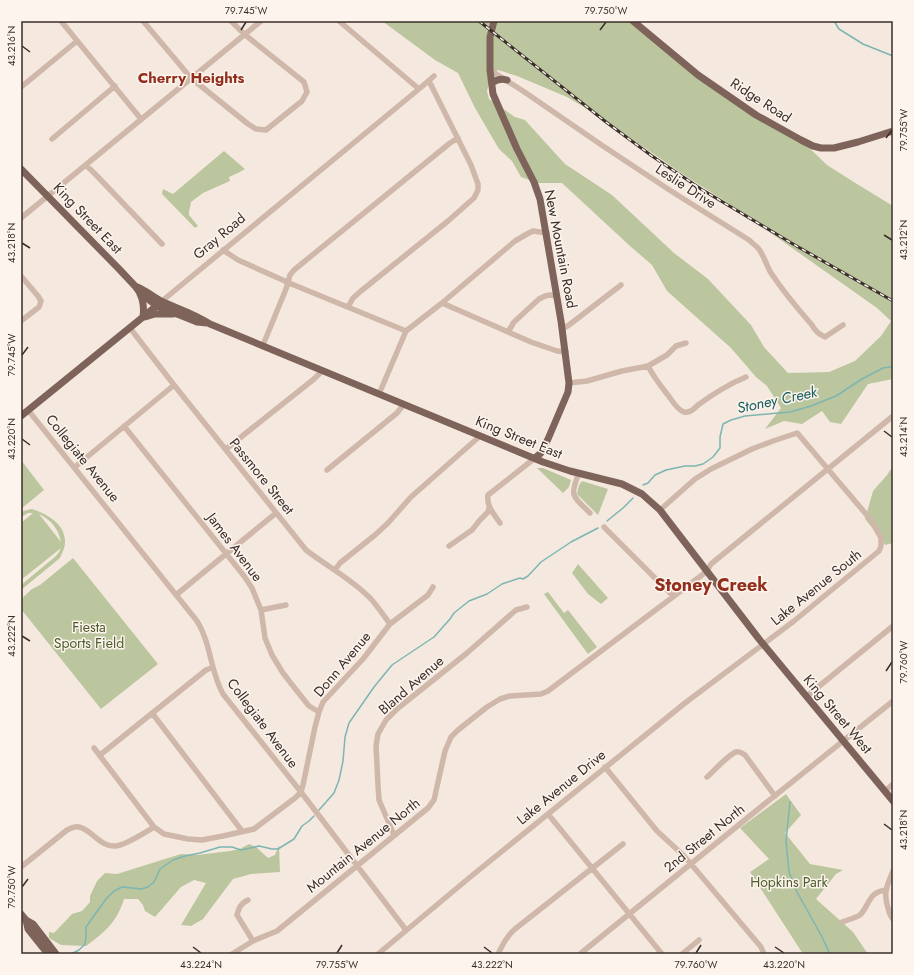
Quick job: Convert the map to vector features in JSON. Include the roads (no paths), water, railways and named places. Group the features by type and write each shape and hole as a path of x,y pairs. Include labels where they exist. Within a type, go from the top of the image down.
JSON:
{"main road":[{"name":"New Mountain Road","path":"494,21 490,36 490,70 493,94 517,149 534,182 540,199 547,233 566,352 569,383 566,397 548,439 541,453 535,458"},
{"name":"Ridge Road","path":"633,21 698,75 756,115 812,146 834,148 893,131"},
{"path":"492,83 499,79 507,80"},
{"name":"King Street East","path":"21,169 135,286 140,293 179,315 197,322 210,324"},
{"name":"King Street East","path":"135,286 143,289 159,304 200,317 210,324 480,436 570,471 622,484 642,494 660,510 763,643"},
{"path":"140,293 143,299 143,317 155,314 179,315"},
{"name":"Gray Road","path":"21,416 159,304"},
{"name":"King Street West","path":"763,643 893,801"},
{"path":"21,914 26,920 33,924 56,954"},
{"path":"26,920 28,929 48,954"}],"street":[{"path":"61,21 142,119"},
{"path":"143,21 191,78 248,124 256,129 266,130 302,101 307,92 304,82 244,34 231,21"},
{"path":"21,218 261,21"},
{"path":"340,21 419,89"},
{"path":"21,87 77,41"},
{"name":"Leslie Drive","path":"490,70 671,191 749,240 758,248 770,271 812,325 814,330 820,335 825,337 843,325"},
{"name":"Gray Road","path":"159,304 434,76"},
{"path":"348,307 353,298 474,198 478,190 478,184 471,165 429,81"},
{"path":"52,139 115,86"},
{"path":"263,346 286,289 290,275 301,264 450,142 458,138"},
{"path":"86,165 162,244"},
{"path":"379,394 406,331 442,303 515,241 534,231 547,233"},
{"path":"224,250 238,260 406,331"},
{"path":"21,276 41,301 39,307 21,321"},
{"path":"562,328 569,325 621,285"},
{"path":"508,332 514,322 539,299 544,296 557,296"},
{"path":"442,303 508,332 557,351 566,352"},
{"name":"Passmore Street","path":"130,328 306,550 335,570 372,600 390,624"},
{"path":"569,383 587,381 648,366 667,355 676,346 686,343"},
{"path":"648,366 657,381 679,410 684,412 690,411 732,383 746,377"},
{"path":"226,449 314,380 322,371"},
{"path":"75,467 174,385"},
{"path":"327,470 397,413 404,404"},
{"name":"Collegiate Avenue","path":"28,410 75,467 201,628 205,634 216,680 223,694 406,930"},
{"name":"Mountain Avenue North","path":"232,954 254,941 277,931 428,808 434,800 446,750 451,737 458,730 487,707 500,699 510,696 541,694 548,691 707,571 711,564 893,416"},
{"name":"James Avenue","path":"124,426 244,576 252,588 261,610 265,638 272,655 282,673 309,706 319,712"},
{"path":"660,510 695,479 711,469 752,449 797,433 828,469"},
{"path":"335,570 340,563 388,523 411,497 480,436"},
{"path":"500,523 489,508 487,499 488,495 535,458"},
{"name":"Lake Avenue South","path":"763,643 858,569 879,551 881,546 881,538 871,520 828,469"},
{"path":"579,474 573,488 575,498 590,513"},
{"path":"449,546 472,530 488,512 489,508"},
{"path":"176,595 276,513"},
{"path":"604,527 673,596"},
{"name":"Donn Avenue","path":"300,792 303,785 319,712 323,702 362,660 390,624 428,595 433,586"},
{"path":"261,610 286,605"},
{"name":"Bland Avenue","path":"394,836 379,800 376,746 378,734 386,720 397,709 467,653 516,610 527,607"},
{"path":"807,696 893,626"},
{"name":"Lake Avenue Drive","path":"378,954 469,878 685,703 763,643"},
{"path":"100,755 206,670 213,667"},
{"name":"2nd Street North","path":"580,954 893,701"},
{"path":"152,713 242,831"},
{"path":"94,748 154,827 164,834 202,840 254,828 295,798 300,792"},
{"path":"707,777 731,755 736,752 740,752 745,755 776,796"},
{"path":"605,768 657,832 691,864 760,947 764,954"},
{"path":"885,791 893,784"},
{"path":"548,814 662,954"},
{"path":"21,867 67,830 74,827 84,828 101,842 110,846 116,846 154,827"},
{"path":"498,954 510,934 623,844"},
{"path":"893,871 886,890 885,898 893,920"},
{"path":"842,922 858,916 872,896 879,891 886,890"},
{"path":"248,900 242,904 237,915 254,941"},
{"path":"682,954 699,940"}],"waterway":[{"name":"Stoney Creek","path":"834,21 839,29 863,44 893,56"},
{"name":"Stoney Creek","path":"643,485 648,483 655,475 666,470 703,464 713,457 720,448 720,437 723,424 731,420 745,416 790,412 811,406 836,396 862,379 883,368 893,367"},
{"name":"Stoney Creek","path":"607,521 633,498"},
{"name":"Stoney Creek","path":"319,810 334,793 339,780 343,761 345,737 349,723 374,687 392,665 434,637 454,613 469,601 487,594 502,584 520,578 523,579 528,576 541,562 571,542 598,528"},
{"path":"790,802 786,841 789,872 797,892 830,954"},
{"name":"Stoney Creek","path":"71,954 79,950 85,944 86,927 106,899 114,891 122,887 141,889 148,887 154,882 160,869 173,860 220,847 232,847 241,850 259,846 278,849 294,839 302,826 314,816"}],"railway":[{"path":"479,21 606,122 652,156 701,189 893,301"}],"district":[{"name":"Cherry Heights","path":"191,78"},
{"name":"Stoney Creek","path":"711,585"}],"park label":[{"name":"Fiesta Sports Field","path":"89,636"},
{"name":"Hopkins Park","path":"789,882"}]}
